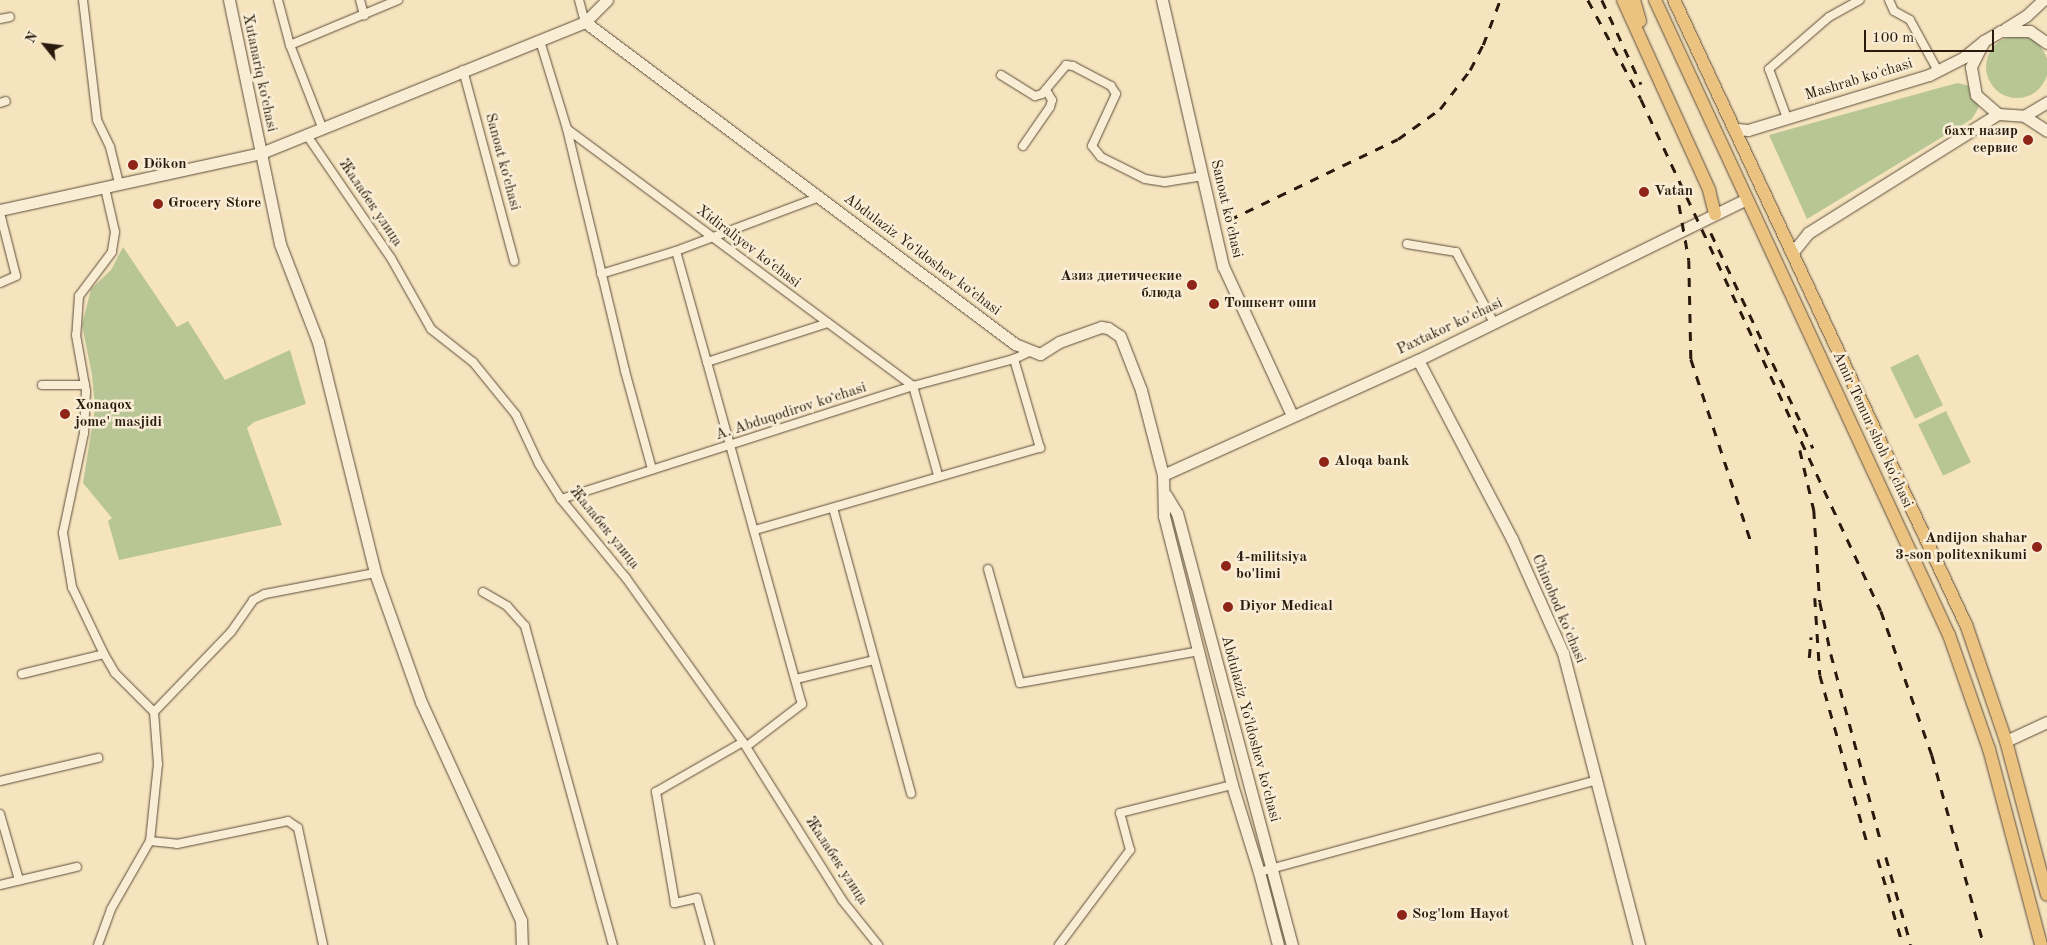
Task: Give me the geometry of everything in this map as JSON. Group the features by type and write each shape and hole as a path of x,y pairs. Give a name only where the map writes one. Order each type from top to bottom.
{"main road":[{"name":"Xutanariq koʻchasi","path":"229,0 280,244 318,342 375,573 421,702 521,920 522,945"},
{"path":"0,212 261,153 585,22 607,0"},
{"name":"Sanoat ko'chasi","path":"1162,0 1223,266 1292,414"},
{"path":"1623,0 1709,190 1715,214"},
{"path":"1634,0 1635,9 1718,194 1715,214"},
{"name":"Amir Temur shoh ko'chasi","path":"1655,0 1950,635 1989,750 2041,945"},
{"name":"Amir Temur shoh ko'chasi","path":"1674,0 1737,130 1792,253 1966,626 2006,741 2047,895"},
{"name":"Mashrab ko'chasi","path":"1737,130 1748,130 1938,71 2026,16 2043,0"},
{"name":"Abdulaziz Yoʻldoshev koʻchasi","path":"585,22 1029,352 1040,354 1059,342 1101,327 1108,328 1120,336 1141,390 1163,475 1166,495 1164,516 1232,784 1259,872 1278,945"},
{"path":"2001,31 2030,31 2047,43"},
{"path":"1984,41 1971,67 1971,81 1981,100 1998,114 2024,116 2047,131"},
{"path":"2024,116 2047,102"},
{"path":"1792,253 1808,233 1998,114"},
{"name":"Paxtakor ko'chasi","path":"1163,475 1292,414 1418,360 1747,199"},
{"name":"Chinobod ko'chasi","path":"1418,360 1512,539 1561,648 1598,780 1639,945"},
{"name":"Abdulaziz Yoʻldoshev koʻchasi","path":"1166,495 1177,513 1247,784 1273,866 1292,945"},
{"path":"1205,675 1218,672"},
{"path":"2006,741 2047,722"},
{"path":"2014,842 2031,837"}],"street":[{"path":"83,0 97,120 110,147 119,184"},
{"path":"278,0 290,45 322,127"},
{"path":"360,0 364,15"},
{"path":"290,45 398,0"},
{"path":"579,0 585,22"},
{"path":"1787,118 1769,69 1829,17 1860,0"},
{"path":"1889,0 1894,11 1910,20 1938,71"},
{"path":"0,20 10,17"},
{"path":"540,41 567,129 601,274 652,469"},
{"path":"1001,75 1035,96 1046,90 1066,65 1111,86 1116,94 1092,146 1094,150 1116,167 1145,178 1165,182 1202,176"},
{"name":"Sanoat koʻchasi","path":"463,70 514,261"},
{"path":"1022,146 1050,107 1052,100 1046,90"},
{"name":"Xidiraliyev koʻchasi","path":"567,129 913,386"},
{"name":"Жалабек улица","path":"306,134 391,258 431,329 473,362 516,415 540,464 562,499 626,578 745,744 842,900 878,945"},
{"path":"98,945 111,909 150,840 158,764 154,712 115,673 104,654 72,587 63,533 84,432 85,385 76,336 80,296 112,252 115,232 105,188"},
{"path":"601,274 676,251 820,197"},
{"path":"0,212 16,276 0,283"},
{"path":"1407,244 1456,252 1494,323"},
{"path":"676,251 802,704 745,744 656,792 675,903 696,898 710,945"},
{"path":"707,362 828,324"},
{"name":"A. Abduqodirov koʻchasi","path":"562,499 652,469 731,447 913,386 1014,359 1029,352"},
{"path":"755,530 938,475 1040,448 1014,359"},
{"path":"42,385 85,385"},
{"path":"913,386 938,475"},
{"path":"833,508 911,794"},
{"path":"988,569 1020,683 1199,651"},
{"path":"154,712 230,632 253,600 265,594 375,573"},
{"path":"483,592 507,606 525,626 614,945"},
{"path":"22,674 104,654"},
{"path":"796,679 874,660"},
{"path":"0,781 98,758"},
{"path":"1259,872 1273,866 1598,780"},
{"path":"1059,945 1130,850 1120,813 1232,784"},
{"path":"0,814 19,880"},
{"path":"150,840 177,844 288,821 298,828 323,945"},
{"path":"0,885 77,867"}],"green space":[{"path":"2017,36 2034,41 2039,45 2043,50 2048,67 2043,84 2039,89 2034,93 2017,98 2000,93 1995,89 1991,84 1986,67 1991,50 1995,45 2000,41"},
{"path":"1957,83 1971,86 1980,105 1972,119 1807,219 1769,135"},
{"path":"123,247 177,327 188,321 225,380 290,350 306,404 254,422 247,428 282,525 119,560 108,521 112,518 83,483 95,408 92,375 82,325 91,289 111,270"},
{"path":"1918,354 1943,405 1915,419 1890,368"},
{"path":"1946,411 1971,462 1943,476 1918,425"}],"railway":[{"path":"1229,220 1398,139 1440,109 1470,70 1483,45 1500,0"},
{"path":"1588,0 1641,99 1881,611 1932,755 1984,945"},
{"path":"1602,0 1641,84"},
{"path":"1676,187 1689,260 1691,359 1751,542"},
{"path":"1711,233 1813,448"},
{"path":"1800,450 1814,510 1820,602 1831,654 1880,838"},
{"path":"1815,598 1820,675 1867,842"},
{"path":"1809,658 1811,637"},
{"path":"1886,857 1911,945"},
{"path":"1878,859 1903,945"}],"place":[{"name":"бахт назир сервис","path":"2028,140"},
{"name":"Dökon","path":"133,165"},
{"name":"Vatan","path":"1644,192"},
{"name":"Grocery Store","path":"158,204"},
{"name":"Азиз диетические блюда","path":"1192,285"},
{"name":"Тошкент оши","path":"1214,304"},
{"name":"Xonaqox jome' masjidi","path":"65,414"},
{"name":"Aloqa bank","path":"1324,462"},
{"name":"Andijon shahar 3-son politexnikumi","path":"2037,547"},
{"name":"4-militsiya bo'limi","path":"1226,566"},
{"name":"Diyor Medical","path":"1228,607"},
{"name":"Sog'lom Hayot","path":"1402,915"}]}
